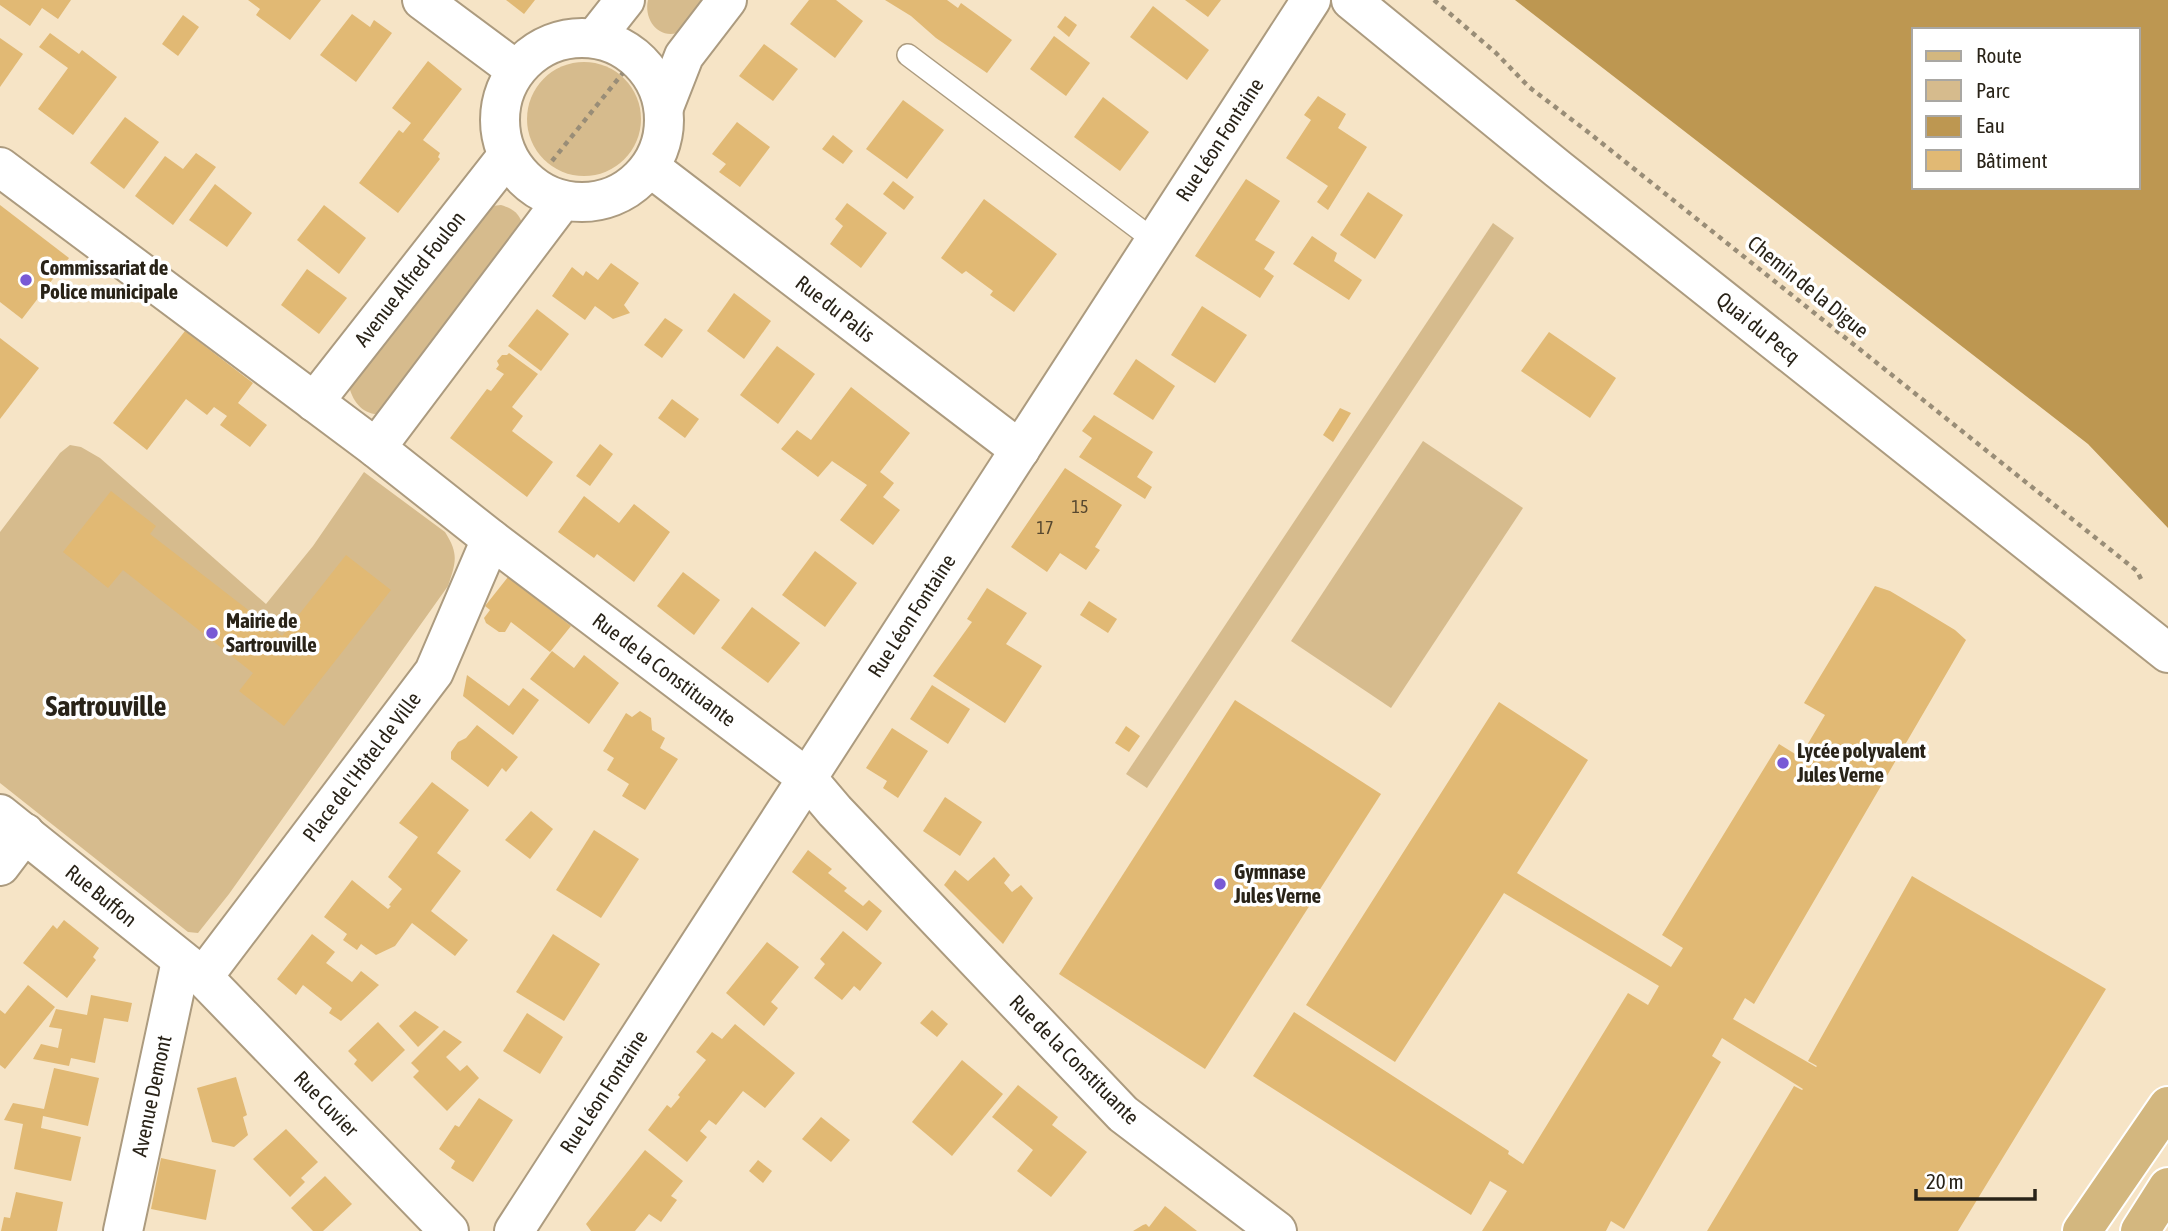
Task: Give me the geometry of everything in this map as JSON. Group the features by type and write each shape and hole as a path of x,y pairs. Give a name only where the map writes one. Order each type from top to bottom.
{"main road":[{"path":"2082,1231 2164,1113"},
{"path":"2093,1231 2164,1113"},
{"path":"2140,1231 2168,1187"}],"street":[{"path":"422,0 516,70"},
{"path":"595,38 625,0"},
{"path":"664,107 684,56 727,0"},
{"name":"Rue Léon Fontaine","path":"514,1231 1311,0"},
{"name":"Quai du Pecq","path":"1351,0 1580,187 2168,653"},
{"path":"569,38 595,38 620,46 636,56 656,82 664,107 664,127 660,151 651,168 633,186 610,199 584,204 547,194 520,176 507,156 500,132 501,107 516,70 545,46 569,38"},
{"name":"Avenue Alfred Foulon","path":"314,402 507,156"},
{"name":"Rue de la Constituante","path":"0,167 376,448 491,539 807,778 835,811 1123,1114 1277,1231"},
{"name":"Rue du Palis","path":"651,168 1020,450"},
{"path":"376,448 547,194"},
{"name":"Place de l'Hôtel de Ville","path":"192,969 434,672 491,539"},
{"path":"0,866 13,823"},
{"name":"Rue Buffon","path":"13,823 192,969"},
{"name":"Avenue Demont","path":"123,1231 192,969"},
{"name":"Rue Cuvier","path":"192,969 449,1231"}],"lane":[{"path":"908,55 1155,242"}],"path":[{"name":"Chemin de la Digue","path":"1434,0 1496,52 1529,87 2137,570 2142,582"},
{"path":"547,194 636,56"}],"green space":[{"path":"648,0 710,0 688,28 668,34 651,23"},
{"path":"584,62 606,67 624,79 636,97 641,119 636,141 624,159 606,171 584,176 562,171 544,159 532,141 527,119 532,97 544,79 562,67"},
{"path":"501,205 516,213 523,227 379,414 363,409 355,401 349,386 492,206"},
{"path":"1493,223 1514,238 1147,788 1126,774"},
{"path":"1423,441 1523,508 1391,708 1291,641"},
{"path":"70,445 81,447 100,458 266,604 313,546 364,472 445,532 454,552 448,586 229,894 198,933 188,932 0,783 0,532 60,453"}],"water":[{"path":"1515,0 2168,0 2168,528 2088,444"}],"building":[{"path":"0,0 71,0 58,19 42,8 30,26 0,5"},
{"path":"248,0 321,0 290,40 256,15 260,9"},
{"path":"506,0 535,0 524,14"},
{"path":"809,0 836,0 863,21 835,58 790,24"},
{"path":"885,0 947,0 958,8 961,3 1012,40 987,73 936,38 911,16"},
{"path":"1185,0 1221,0 1208,17"},
{"path":"1153,6 1209,50 1187,80 1130,37"},
{"path":"352,14 370,27 374,20 392,33 356,82 320,55"},
{"path":"183,15 199,27 178,56 162,44"},
{"path":"1065,16 1077,25 1069,37 1057,27"},
{"path":"50,33 79,54 82,50 117,77 73,135 38,109 68,68 39,47"},
{"path":"1054,36 1090,63 1066,96 1030,69"},
{"path":"0,38 23,54 0,87"},
{"path":"764,44 798,69 773,101 739,76"},
{"path":"428,61 462,89 423,140 440,153 440,159 398,213 359,183 399,130 403,133 411,123 392,108"},
{"path":"1318,96 1346,114 1338,128 1367,147 1328,210 1317,202 1328,186 1286,158 1311,120 1304,115"},
{"path":"1103,97 1149,132 1120,171 1074,137"},
{"path":"903,100 944,130 907,179 866,149"},
{"path":"125,117 159,142 124,189 90,163"},
{"path":"737,122 770,147 740,187 719,172 726,164 712,154"},
{"path":"833,135 853,151 843,164 822,149"},
{"path":"196,153 216,167 173,225 135,196 165,156 183,169"},
{"path":"1246,179 1280,201 1255,240 1275,252 1264,269 1274,276 1260,298 1195,256"},
{"path":"893,181 914,197 904,210 883,194"},
{"path":"215,184 252,213 227,247 189,220"},
{"path":"1368,192 1403,215 1375,259 1340,235"},
{"path":"984,199 1057,254 1014,312 990,295 993,291 966,271 962,274 941,258"},
{"path":"847,203 887,233 861,268 830,244 843,226 835,219"},
{"name":"Commissariat de Police municipale","path":"0,205 69,258 22,319 0,302"},
{"path":"324,205 366,238 339,274 297,240"},
{"path":"1312,236 1337,253 1334,261 1362,280 1349,300 1293,264"},
{"path":"611,263 639,283 624,305 630,313 613,319 595,306 585,320 552,296 572,267 583,276 586,271 598,280"},
{"path":"307,269 347,298 319,334 281,305"},
{"path":"734,293 771,321 744,359 707,331"},
{"path":"1202,306 1247,335 1215,383 1171,355"},
{"path":"537,309 569,334 541,371 508,346"},
{"path":"665,318 683,330 662,358 644,345"},
{"path":"185,331 253,383 238,403 267,425 250,447 220,425 227,416 214,407 207,415 186,399 147,450 113,423"},
{"path":"1549,332 1616,378 1590,418 1521,371"},
{"path":"0,338 39,368 0,419"},
{"path":"777,346 815,374 778,424 740,395"},
{"path":"509,353 538,374 512,407 523,416 512,431 553,462 527,497 450,438 487,389 491,391 504,374 496,369 499,365 497,361 502,355"},
{"path":"1136,359 1175,386 1153,420 1113,394"},
{"path":"851,387 910,433 880,472 894,483 883,497 900,510 873,545 840,520 867,485 832,461 818,477 781,449 797,430 811,440"},
{"path":"672,399 699,419 685,438 658,418"},
{"path":"1340,408 1351,413 1333,442 1323,435"},
{"path":"1094,415 1153,452 1137,477 1152,487 1145,499 1079,457 1092,438 1082,431"},
{"path":"600,444 613,454 590,486 576,476"},
{"path":"1065,468 1122,505 1095,547 1100,550 1086,570 1060,553 1047,572 1011,547"},
{"path":"111,491 156,526 150,534 282,636 346,555 391,590 284,726 239,691 253,673 123,570 108,588 63,552"},
{"path":"584,496 619,523 634,504 670,532 634,582 597,554 594,558 558,532"},
{"path":"815,551 857,583 825,627 782,595"},
{"path":"683,572 720,600 694,635 657,606"},
{"path":"508,577 571,626 550,652 511,622 505,632 499,632 486,623 484,618 490,610 485,606"},
{"path":"1875,586 1890,591 1955,630 1966,640 1754,1004 1745,998 1733,1019 1816,1067 1808,1061 1912,876 2106,989 1958,1231 1707,1231 1794,1086 1803,1089 1722,1038 1712,1056 1721,1062 1624,1229 1611,1221 1606,1231 1482,1231 1507,1191 1490,1181 1471,1215 1253,1076 1294,1012 1509,1151 1508,1154 1523,1164 1628,993 1648,1005 1659,986 1504,893 1395,1062 1306,1005 1499,702 1588,760 1517,873 1671,967 1683,948 1662,935 1779,744 1800,757 1825,715 1804,703"},
{"path":"987,588 1027,613 1006,644 1042,666 1005,723 933,676 972,622 967,619"},
{"path":"1089,601 1117,619 1108,633 1080,615"},
{"path":"752,607 800,643 768,683 721,648"},
{"path":"552,651 574,668 584,655 619,683 589,724 530,679"},
{"path":"467,675 509,706 523,688 539,700 513,735 463,696"},
{"path":"932,685 970,709 948,744 910,719"},
{"name":"Gymnase Jules Verne","path":"1235,700 1381,794 1205,1069 1059,974"},
{"path":"640,711 651,718 652,730 665,738 660,748 678,759 645,810 622,796 629,784 607,770 614,758 603,751 626,713 632,717"},
{"path":"477,725 518,757 506,772 502,768 488,787 451,759 451,752 458,742 466,738"},
{"path":"1126,726 1140,736 1129,752 1115,743"},
{"path":"892,728 928,751 898,798 883,788 887,781 866,768"},
{"path":"432,782 469,810 437,853 461,871 431,911 468,940 455,956 412,923 395,946 376,955 361,944 357,950 343,940 347,934 324,917 352,880 388,909 391,906 389,905 402,889 388,877 418,837 399,823"},
{"path":"945,797 982,822 960,856 923,831"},
{"path":"531,811 553,829 530,859 505,840"},
{"path":"594,830 639,859 601,918 556,890"},
{"path":"808,850 832,869 828,873 847,888 844,891 863,906 869,900 882,911 867,931 792,872"},
{"path":"994,857 1010,875 1004,883 1012,892 1021,885 1033,898 1003,944 944,885 955,870 968,881"},
{"path":"64,920 99,948 93,957 96,960 67,998 23,963 53,925 57,929"},
{"path":"843,931 882,963 860,991 854,986 842,1000 814,978 825,964 820,959"},
{"path":"312,934 335,952 326,963 352,982 361,971 379,985 341,1021 329,1013 332,1008 303,985 296,995 277,979"},
{"path":"553,934 600,964 564,1021 516,992"},
{"path":"767,942 799,967 771,1002 778,1008 764,1026 726,993"},
{"path":"28,985 55,1007 5,1069 0,1065 0,1010 5,1014"},
{"path":"91,995 132,1003 128,1022 104,1018 95,1063 71,1058 69,1066 33,1059 41,1044 58,1048 62,1029 49,1027 56,1009 87,1015"},
{"path":"932,1010 948,1024 937,1037 920,1023"},
{"path":"415,1011 439,1027 418,1047 399,1026"},
{"path":"527,1013 563,1037 540,1074 503,1051"},
{"path":"378,1022 405,1050 372,1082 354,1064 357,1060 348,1051"},
{"path":"735,1024 795,1073 765,1108 743,1091 716,1125 709,1120 700,1131 707,1137 687,1162 648,1130 667,1105 671,1108 706,1060 696,1052 712,1032 722,1039"},
{"path":"444,1030 462,1042 446,1057 460,1071 467,1065 479,1078 447,1111 413,1077 419,1071 411,1063"},
{"path":"962,1060 1003,1094 952,1156 912,1122"},
{"path":"54,1068 99,1078 88,1126 43,1116 41,1128 81,1137 71,1181 14,1169 23,1124 4,1120 13,1103 44,1109"},
{"path":"236,1077 247,1115 243,1117 248,1135 234,1147 212,1142 197,1088"},
{"path":"1018,1085 1058,1117 1052,1125 1087,1152 1051,1197 1017,1171 1033,1150 992,1117"},
{"path":"479,1098 513,1120 473,1182 451,1168 455,1161 439,1149 455,1125 459,1127"},
{"path":"821,1117 850,1140 831,1162 802,1139"},
{"path":"286,1129 318,1162 301,1178 305,1182 290,1197 253,1159"},
{"path":"645,1150 683,1181 671,1196 677,1200 661,1222 649,1214 635,1231 591,1231 586,1224"},
{"path":"161,1158 216,1170 206,1220 151,1209"},
{"path":"758,1160 772,1171 763,1183 749,1171"},
{"path":"325,1176 352,1204 323,1231 313,1231 291,1208"},
{"path":"16,1192 63,1202 57,1231 1,1231 4,1217 10,1218"},
{"path":"1165,1206 1197,1231 1133,1231 1146,1224 1149,1227"}],"place":[{"name":"Commissariat de Police municipale","path":"26,280"},
{"name":"Mairie de Sartrouville","path":"212,633"},
{"name":"Lycée polyvalent Jules Verne","path":"1783,763"},
{"name":"Gymnase Jules Verne","path":"1220,884"}],"district":[{"name":"Sartrouville","path":"106,706"}]}
